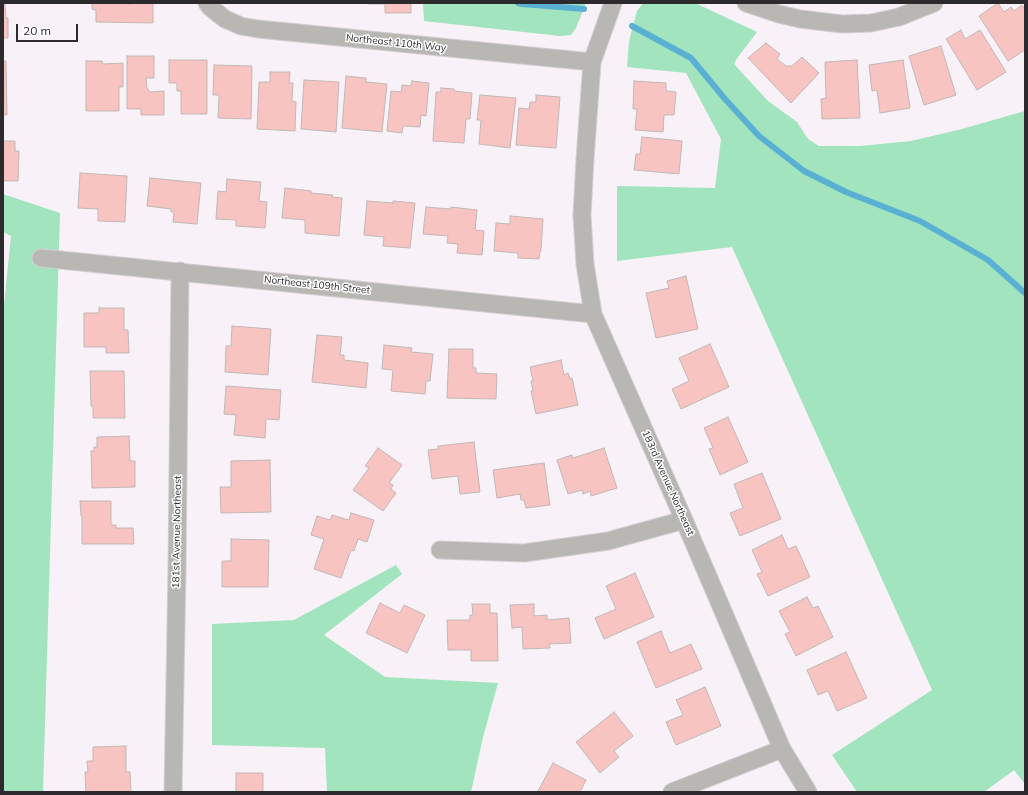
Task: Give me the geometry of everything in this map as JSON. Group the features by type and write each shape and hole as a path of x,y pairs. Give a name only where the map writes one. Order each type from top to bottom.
{"street":[{"name":"Northeast 110th Way","path":"206,3 226,19 241,26 258,29 592,62"},
{"name":"183rd Avenue Northeast","path":"613,3 592,62 585,159 582,216 585,264 593,314 684,520 782,749 808,792"},
{"path":"746,3 800,19 842,24 871,24 899,17 934,3"},
{"name":"Northeast 109th Street","path":"41,258 593,314"},
{"name":"181st Avenue Northeast","path":"173,792 180,271"},
{"path":"440,550 524,553 608,540 684,520"},
{"path":"672,792 782,749"}],"green space":[{"path":"423,3 586,3 576,28 571,35 560,36 424,21"},
{"path":"643,3 695,3 757,32 734,64 768,101 797,122 808,139 819,146 860,146 911,141 962,129 1025,111 1025,784 1014,770 984,792 857,792 832,755 932,690 732,247 617,261 617,186 715,188 721,139 686,73 627,67 629,41 637,11"},
{"path":"3,194 60,213 43,792 3,792 3,315 11,236 3,232"},
{"path":"396,565 402,574 324,635 385,677 498,683 483,737 471,792 327,792 325,748 212,745 212,624 294,620"}],"building":[{"path":"3,3 5,3 6,18 8,18 8,38 3,38"},
{"path":"92,3 153,3 153,23 96,22 96,10 92,9"},
{"path":"368,3 411,3 411,13 385,13 385,4"},
{"path":"998,3 1004,12 1011,7 1014,11 1022,5 1025,10 1025,50 1008,61 979,16"},
{"path":"961,30 965,39 980,30 1006,72 977,90 946,39"},
{"path":"766,43 780,54 777,59 786,66 792,66 802,57 819,73 791,103 748,58"},
{"path":"941,46 956,95 924,105 909,56"},
{"path":"127,56 154,56 154,78 146,78 147,88 150,92 164,91 164,115 141,115 141,109 127,109"},
{"path":"169,60 207,60 207,114 181,114 181,91 177,91 177,83 169,83"},
{"path":"857,60 860,118 822,119 821,99 826,98 825,62"},
{"path":"903,60 910,108 880,113 877,90 872,91 869,65"},
{"path":"3,61 6,61 7,115 3,115"},
{"path":"86,61 102,61 103,64 123,63 123,87 119,87 119,111 86,111"},
{"path":"214,65 252,66 251,119 218,118 219,95 213,95"},
{"path":"270,72 290,72 289,83 293,83 292,101 296,102 295,131 257,129 259,82 270,82"},
{"path":"346,76 366,78 366,82 387,84 382,132 342,128"},
{"path":"304,80 339,82 336,132 301,129"},
{"path":"412,81 429,83 426,116 421,115 420,127 403,126 402,133 387,131 391,91 401,92 402,85 411,86"},
{"path":"634,81 666,83 666,91 676,92 674,115 664,115 663,132 635,130 637,109 633,109"},
{"path":"441,88 472,93 470,119 466,119 464,143 433,141 436,92 441,92"},
{"path":"480,95 516,98 510,148 479,144 481,120 477,120"},
{"path":"536,95 560,97 556,148 516,145 519,108 529,109 530,102 536,102"},
{"path":"642,137 682,141 679,174 634,170 636,154 640,154"},
{"path":"3,141 15,141 15,151 19,151 18,181 3,181"},
{"path":"80,173 127,176 125,222 98,221 98,209 78,208"},
{"path":"150,178 201,183 197,224 173,222 174,212 171,212 171,209 147,206"},
{"path":"227,179 261,182 259,201 267,202 265,228 236,226 236,220 216,219 218,191 226,192"},
{"path":"285,188 311,191 311,193 333,195 332,197 342,198 339,236 305,233 305,220 282,218"},
{"path":"367,201 415,203 410,248 383,246 384,237 364,235"},
{"path":"426,207 450,209 451,207 477,210 475,230 484,231 482,255 457,253 458,244 447,243 448,236 423,234"},
{"path":"510,216 543,219 539,259 518,258 518,253 494,251 496,223 510,224"},
{"path":"686,276 698,329 656,338 646,293 669,288 667,281"},
{"path":"99,308 124,308 124,330 128,330 129,353 106,353 106,347 84,347 84,313 99,313"},
{"path":"232,326 271,329 268,375 225,372 226,346 231,346"},
{"path":"317,335 342,337 340,355 344,355 344,360 368,363 366,388 312,382"},
{"path":"710,344 729,387 681,409 672,389 689,381 679,358"},
{"path":"384,345 412,348 411,352 433,354 430,381 426,381 425,394 391,391 393,370 382,369"},
{"path":"449,349 473,349 473,368 476,368 476,373 497,374 496,399 447,398"},
{"path":"561,360 564,375 568,373 570,379 572,378 578,405 536,414 531,391 533,391 531,381 533,381 530,367"},
{"path":"90,371 124,371 125,418 93,418 93,406 91,406"},
{"path":"226,386 281,390 279,420 266,419 265,438 234,435 236,415 224,414"},
{"path":"728,417 748,462 720,475 709,449 713,448 704,428"},
{"path":"129,436 130,461 135,461 135,487 92,488 91,451 94,451 94,447 97,447 97,437"},
{"path":"474,442 480,492 460,494 458,476 432,479 428,450 438,449 438,446"},
{"path":"378,448 402,465 389,483 393,485 391,489 396,493 383,511 353,490 369,468 365,466"},
{"path":"604,448 617,488 591,496 590,491 583,494 582,490 568,494 557,460 572,455 573,458"},
{"path":"270,460 271,512 221,513 220,487 231,487 231,461"},
{"path":"544,463 550,505 526,508 524,500 521,500 520,494 497,498 493,470"},
{"path":"762,473 781,519 740,536 730,513 743,508 734,484"},
{"path":"80,501 111,501 111,525 116,525 116,528 133,528 134,544 82,544 82,516"},
{"path":"351,513 374,520 367,542 358,539 354,551 351,550 341,578 314,569 324,539 311,535 317,516 330,520 332,515 349,520"},
{"path":"782,535 788,549 796,546 810,577 768,596 757,574 762,572 752,550"},
{"path":"231,539 269,540 268,587 222,587 222,561 231,561"},
{"path":"635,573 654,617 604,639 595,618 616,609 606,586"},
{"path":"807,597 813,608 818,606 833,637 796,656 785,634 790,632 779,611"},
{"path":"380,603 400,613 404,605 425,615 407,653 366,633"},
{"path":"472,604 490,604 490,613 497,613 498,661 471,661 471,650 448,650 447,620 470,620 470,615 473,615"},
{"path":"534,604 534,616 547,615 547,620 569,618 571,643 549,644 550,648 523,649 522,627 512,628 510,605"},
{"path":"661,631 670,653 691,644 702,669 656,688 637,642"},
{"path":"846,652 867,698 837,711 828,691 818,695 807,670"},
{"path":"705,687 721,726 676,745 666,722 683,715 676,700"},
{"path":"614,712 633,736 614,751 619,757 600,773 576,742"},
{"path":"126,746 126,772 130,772 131,792 86,792 85,772 88,772 87,761 93,761 93,747"},
{"path":"553,763 586,780 580,792 538,791"},
{"path":"236,773 263,773 263,792 236,792"}],"waterway":[{"path":"518,3 584,9"},
{"path":"632,26 691,58 725,99 759,136 804,171 846,192 920,221 988,260 1025,293"}]}
